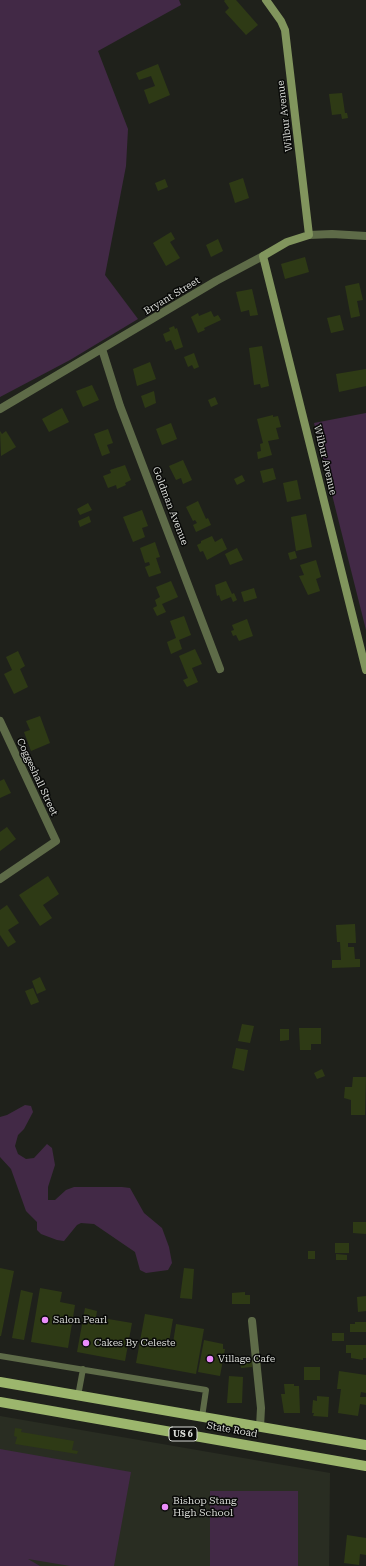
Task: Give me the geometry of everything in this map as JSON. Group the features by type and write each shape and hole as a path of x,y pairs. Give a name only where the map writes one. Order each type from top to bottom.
{"main road":[{"name":"State Road","path":"0,1382 366,1445"},
{"name":"State Road","path":"0,1402 366,1466"}],"street":[{"name":"Wilbur Avenue","path":"266,0 281,21 285,30 309,234"},
{"name":"Bryant Street","path":"0,409 216,281 287,242 309,234 366,236"},
{"name":"Wilbur Avenue","path":"264,256 366,670"},
{"name":"Goldman Avenue","path":"102,349 120,406 220,669"},
{"name":"Coggeshall Street","path":"0,721 56,842 0,879"},
{"path":"252,1321 262,1408 260,1427"}],"lane":[{"path":"0,1356 206,1390 202,1417"},
{"path":"78,1396 83,1369"}],"shaded area":[{"path":"0,0 179,0 181,5 98,51 128,129 126,166 105,275 138,319 70,360 0,397"},
{"path":"366,413 366,630 314,423"},
{"path":"25,1105 31,1106 33,1112 24,1129 18,1135 15,1146 18,1154 26,1159 34,1158 47,1144 52,1148 55,1165 48,1187 48,1200 55,1200 66,1190 74,1187 130,1188 144,1213 162,1228 169,1247 172,1263 168,1270 146,1273 140,1270 135,1252 94,1224 81,1223 77,1225 64,1241 41,1234 37,1230 37,1222 26,1211 11,1169 0,1157 0,1117 7,1115"},
{"name":"Bishop Stang High School","path":"0,1416 330,1473 329,1566 0,1566"},
{"path":"0,1449 131,1472 114,1566 70,1566 28,1559 40,1566 0,1566"},
{"path":"210,1491 298,1491 298,1566 210,1566"}],"building":[{"path":"236,0 258,25 246,35 225,12 229,8 224,1"},
{"path":"158,64 170,95 149,104 144,90 155,86 151,76 139,80 136,73"},
{"path":"342,93 345,113 347,113 348,118 342,119 341,114 332,115 329,94"},
{"path":"243,178 249,198 235,203 229,183"},
{"path":"165,179 168,187 158,191 155,183"},
{"path":"171,232 175,239 170,242 180,258 166,266 153,243"},
{"path":"218,239 223,251 211,257 206,245"},
{"path":"305,257 309,272 285,279 281,264"},
{"path":"359,283 363,300 357,301 360,316 351,318 345,286"},
{"path":"252,289 258,315 250,316 249,310 241,312 236,292"},
{"path":"211,311 214,317 218,315 221,320 204,328 205,330 198,333 191,317 198,313 199,316"},
{"path":"340,315 344,330 331,333 327,318"},
{"path":"174,326 175,329 177,328 183,347 175,350 171,340 166,342 163,334 170,331 169,328"},
{"path":"262,346 269,386 261,388 260,384 254,385 249,348"},
{"path":"194,353 199,367 194,369 192,365 188,367 184,357"},
{"path":"150,362 156,379 137,386 133,369"},
{"path":"366,369 366,386 339,392 336,374"},
{"path":"92,385 99,400 83,407 76,391"},
{"path":"154,391 156,403 145,408 141,396"},
{"path":"215,397 218,404 211,407 208,400"},
{"path":"62,408 69,422 49,432 42,419"},
{"path":"273,415 273,417 278,416 281,427 276,428 279,439 268,441 272,455 258,459 257,452 261,451 260,444 263,443 257,419"},
{"path":"171,423 177,439 162,445 156,429"},
{"path":"108,429 113,443 107,445 110,453 102,456 94,434"},
{"path":"0,431 2,434 6,431 16,447 1,456"},
{"path":"183,460 192,480 183,484 181,478 176,480 169,466"},
{"path":"125,465 131,480 125,483 126,485 117,489 116,485 108,488 103,476 111,473 110,470"},
{"path":"273,468 276,479 263,483 260,471"},
{"path":"242,475 245,481 237,485 234,479"},
{"path":"297,480 301,499 287,502 283,483"},
{"path":"198,501 206,519 208,518 211,525 196,532 193,525 197,523 195,520 193,521 186,507"},
{"path":"88,503 92,510 80,515 77,509"},
{"path":"142,510 148,526 142,528 145,537 133,542 123,517"},
{"path":"306,514 312,547 296,551 291,517"},
{"path":"89,516 91,522 80,527 78,521"},
{"path":"212,536 215,542 222,538 227,549 207,560 203,551 200,552 197,545 201,543 201,541"},
{"path":"155,542 160,557 156,558 161,573 149,577 145,567 150,565 149,562 145,563 140,548"},
{"path":"237,548 243,560 230,565 225,554"},
{"path":"295,551 297,558 290,560 288,553"},
{"path":"316,560 321,577 316,579 320,591 308,595 299,576 304,575 300,565"},
{"path":"171,581 178,597 162,604 166,612 157,616 153,608 157,606 155,600 160,597 156,587"},
{"path":"226,581 232,594 234,593 237,600 233,602 231,597 221,601 219,595 217,596 215,585"},
{"path":"254,588 257,598 244,602 241,592"},
{"path":"184,616 191,635 179,640 182,649 171,654 167,642 176,638 170,621"},
{"path":"247,619 253,636 239,641 236,635 233,636 231,631 234,630 232,625"},
{"path":"195,649 202,664 192,668 198,682 187,687 183,680 188,678 179,656"},
{"path":"18,651 25,666 20,669 28,687 14,694 4,674 12,670 6,657"},
{"path":"40,716 50,743 31,751 24,732 30,730 26,721"},
{"path":"4,779 11,793 0,798 0,781"},
{"path":"7,827 16,839 0,851 0,832"},
{"path":"48,876 59,894 43,905 52,918 40,926 19,895"},
{"path":"7,905 19,923 8,930 16,942 8,947 0,935 0,910"},
{"path":"355,924 356,943 348,943 348,947 354,947 355,959 360,959 360,967 332,968 332,960 341,960 340,942 337,942 336,925"},
{"path":"40,977 46,990 37,994 32,981"},
{"path":"33,988 39,1002 31,1005 25,991"},
{"path":"242,1024 254,1026 250,1043 238,1041"},
{"path":"299,1028 321,1028 321,1044 311,1044 311,1050 300,1050"},
{"path":"280,1029 289,1029 289,1040 280,1041"},
{"path":"236,1048 248,1050 244,1071 232,1068"},
{"path":"322,1069 325,1076 317,1079 314,1073"},
{"path":"353,1077 366,1077 365,1115 351,1115 351,1100 344,1098 345,1087 352,1087"},
{"path":"353,1222 366,1222 366,1234 353,1233"},
{"path":"335,1243 349,1243 349,1253 335,1253"},
{"path":"308,1251 315,1251 315,1259 308,1259"},
{"path":"336,1254 347,1255 347,1260 336,1260"},
{"path":"0,1268 14,1271 1,1336 0,1336"},
{"path":"184,1268 194,1269 192,1299 180,1298"},
{"path":"40,1288 62,1292 60,1302 75,1305 68,1348 31,1342"},
{"path":"21,1290 33,1293 24,1340 12,1338"},
{"path":"245,1292 245,1295 250,1295 250,1304 232,1304 232,1293"},
{"path":"366,1296 366,1311 358,1312 357,1297"},
{"path":"85,1308 97,1311 96,1317 132,1323 125,1361 77,1352"},
{"path":"145,1314 173,1319 169,1342 173,1343 176,1324 204,1329 196,1374 136,1363"},
{"path":"355,1322 366,1322 366,1332 350,1332 350,1324 355,1324"},
{"path":"332,1333 344,1333 344,1341 332,1341"},
{"path":"204,1340 223,1344 223,1349 225,1349 220,1376 198,1372"},
{"path":"346,1345 366,1345 366,1358 363,1358 363,1360 351,1358 351,1353 346,1353"},
{"path":"252,1360 252,1367 241,1368 240,1361"},
{"path":"304,1367 320,1367 320,1380 304,1380"},
{"path":"339,1371 366,1375 366,1393 361,1392 360,1397 366,1397 366,1405 360,1404 358,1416 338,1413 341,1389 337,1389"},
{"path":"229,1376 243,1377 242,1403 227,1403"},
{"path":"284,1384 294,1384 294,1386 299,1386 300,1413 284,1413 281,1394 285,1394"},
{"path":"317,1396 329,1397 328,1417 313,1416 313,1400 317,1401"},
{"path":"15,1428 22,1429 21,1432 74,1441 72,1450 78,1451 77,1454 15,1444 17,1437 14,1436"},
{"path":"347,1535 366,1538 366,1555 360,1554 359,1565 344,1563"}],"place":[{"name":"Salon Pearl","path":"45,1320"},
{"name":"Cakes By Celeste","path":"86,1343"},
{"name":"Village Cafe","path":"210,1359"},
{"name":"Bishop Stang High School","path":"165,1507"}]}
